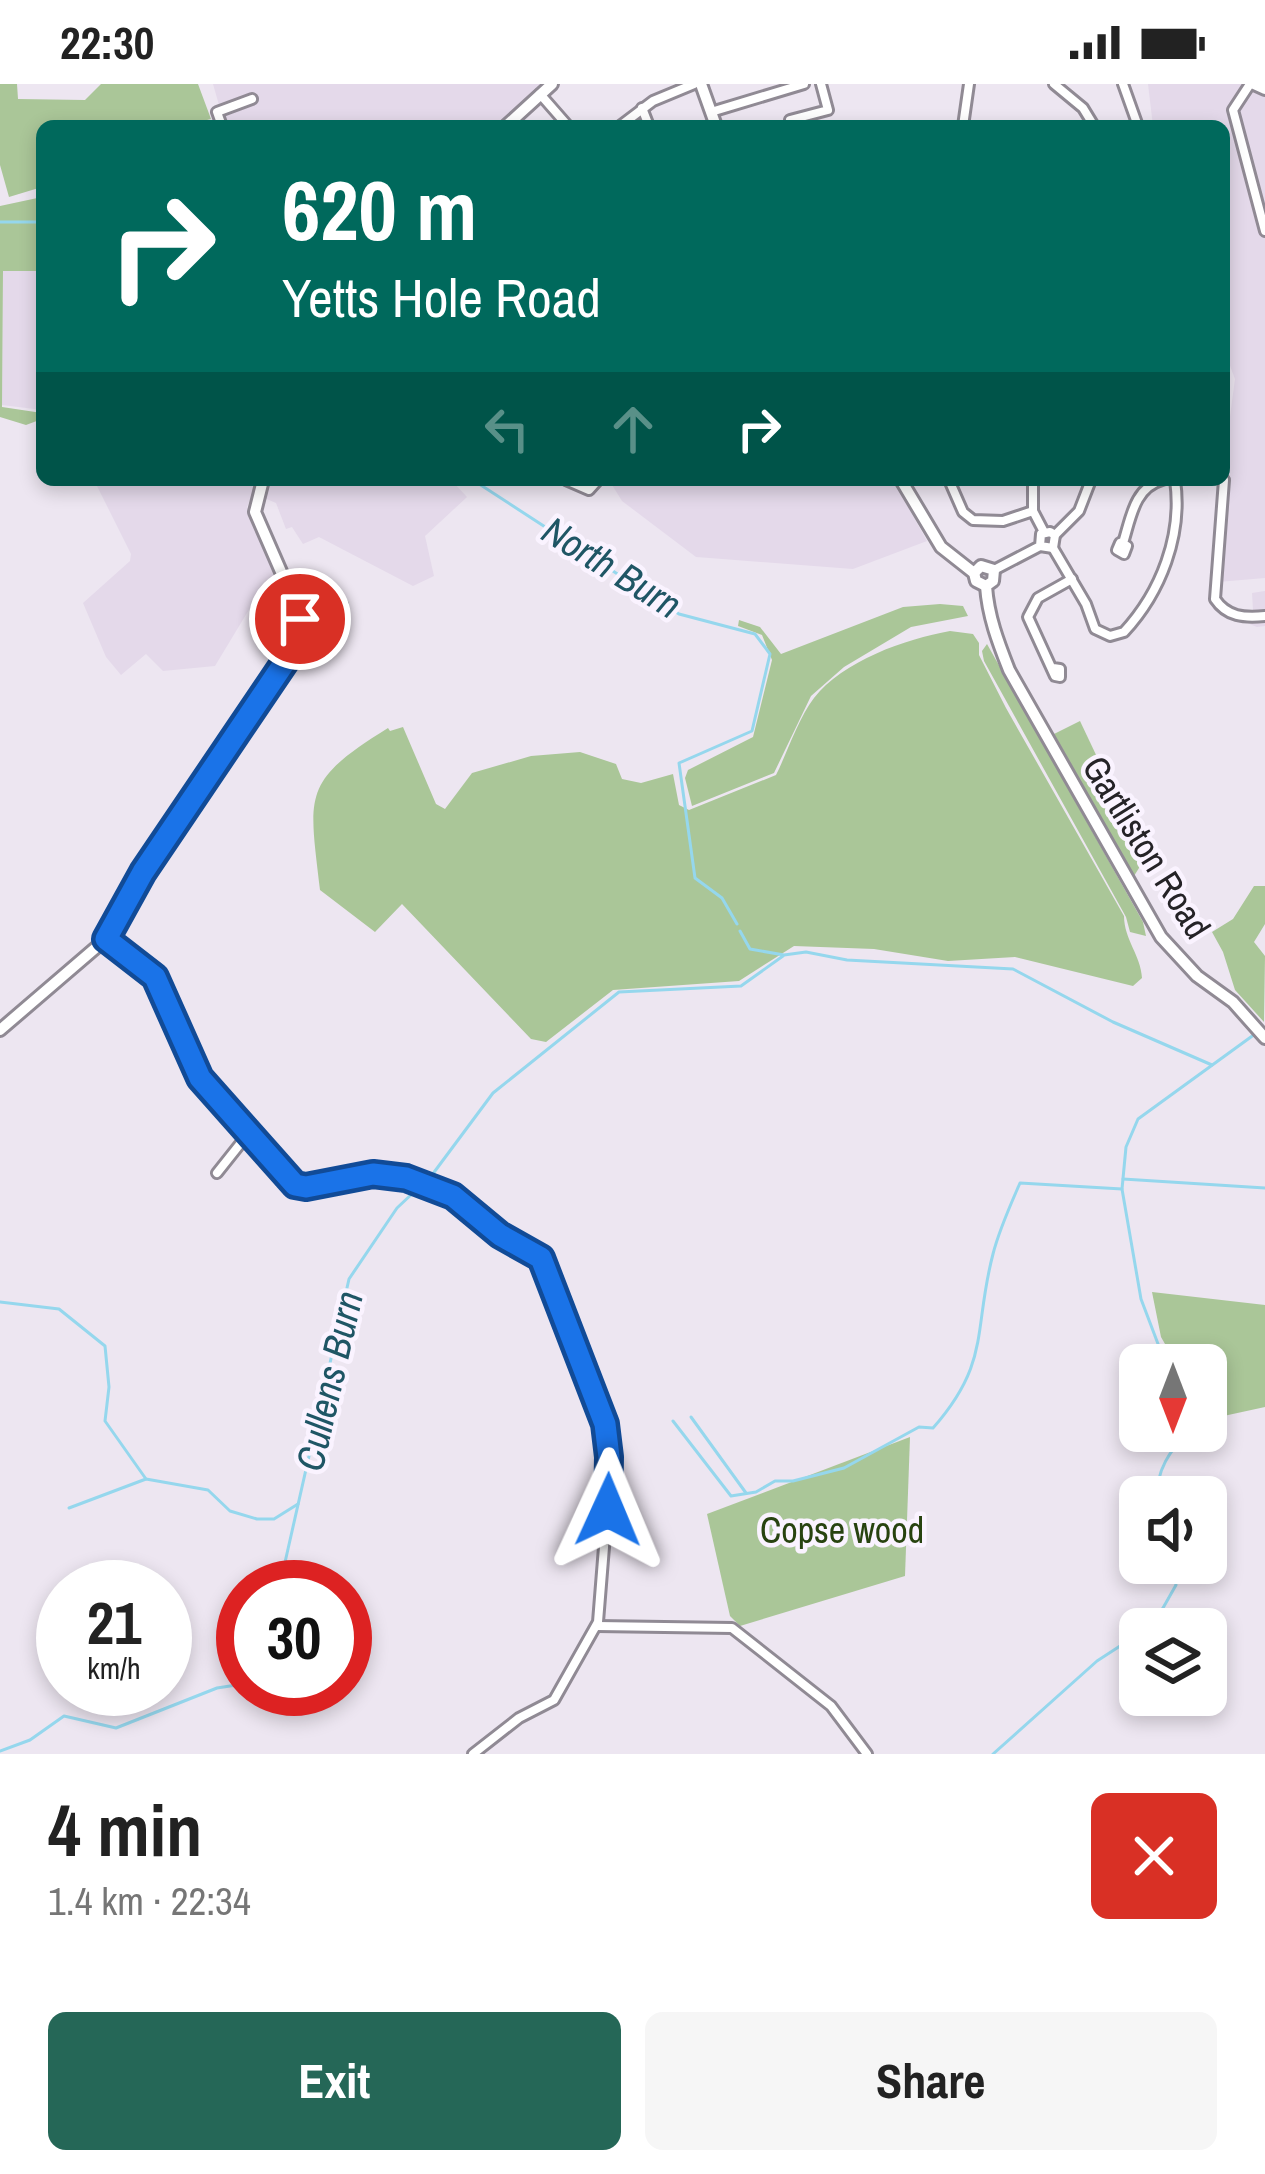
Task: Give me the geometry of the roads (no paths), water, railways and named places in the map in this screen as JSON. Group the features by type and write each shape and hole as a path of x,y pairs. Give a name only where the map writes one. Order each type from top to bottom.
{"main road":[{"path":"512,120 552,84"},
{"path":"698,84 714,120"},
{"path":"1252,84 1265,89"},
{"path":"0,1030 106,939 143,872 293,650 299,618 256,517 261,486"},
{"path":"905,486 941,547 974,573 976,581 986,586 993,581 994,571 981,566 974,573"},
{"name":"Gartliston Road","path":"986,586 992,624 1009,670 1161,937 1264,1037"}],"street":[{"path":"627,120 642,108 698,84"},
{"path":"711,112 804,84"},
{"path":"821,84 830,120"},
{"path":"964,120 969,84"},
{"path":"1054,84 1090,120"},
{"path":"1123,84 1136,120"},
{"path":"1252,84 1233,110 1265,230"},
{"path":"540,94 563,120"},
{"path":"220,120 217,112 252,99"},
{"path":"642,108 647,120"},
{"path":"790,120 828,110"},
{"path":"952,486 963,512 973,520 1003,520 1033,511"},
{"path":"1033,486 1033,511 1044,532 1055,535"},
{"path":"1089,486 1079,512 1055,535 1053,548 1098,632 1114,636 1124,632 1164,571 1176,525 1175,486"},
{"path":"1124,543 1146,486"},
{"path":"1223,486 1214,599 1243,618 1265,616"},
{"path":"1040,546 1044,532"},
{"path":"994,571 1040,546 1053,548"},
{"path":"1053,668 1028,617 1038,598 1072,579"},
{"path":"313,584 326,613"},
{"path":"299,618 342,605"},
{"path":"106,939 155,977 200,1078 300,1187 373,1174 406,1178 453,1196 500,1235 541,1258 579,1351 607,1439 607,1529 596,1625 554,1700 520,1718 473,1754"},
{"path":"217,1173 248,1134"},
{"path":"596,1625 732,1628 831,1706 867,1754"}],"waterway":[{"name":"North Burn","path":"0,222 36,222"},
{"name":"North Burn","path":"482,486 679,614 755,634 770,654 752,731 679,763 695,878 722,898 737,924"},
{"name":"North Burn","path":"740,931 750,949 784,955 806,952 847,960 1013,969 1113,1022 1212,1065"},
{"name":"Cullens Burn","path":"432,1175 493,1093 619,992 741,986 783,956"},
{"path":"1158,1344 1141,1299 1122,1189 1126,1147 1138,1119 1255,1034"},
{"path":"1123,1179 1265,1188"},
{"path":"673,1421 731,1496 756,1492 775,1481 844,1468 919,1427 933,1428 972,1364 993,1254 1020,1183 1122,1189"},
{"name":"Cullens Burn","path":"286,1560 349,1279 397,1208 414,1192"},
{"path":"0,1302 59,1309 105,1346 109,1387 105,1421 146,1479 208,1490 230,1511 257,1519 274,1519 298,1504"},
{"path":"691,1417 746,1493"},
{"path":"1161,1476 1171,1452"},
{"path":"69,1508 146,1479"},
{"path":"1163,1608 1176,1584"},
{"path":"993,1754 1119,1647"},
{"name":"Cullens Burn","path":"0,1751 30,1740 64,1716 116,1728 216,1688"}],"park label":[{"name":"Copse wood","path":"842,1530"}]}
